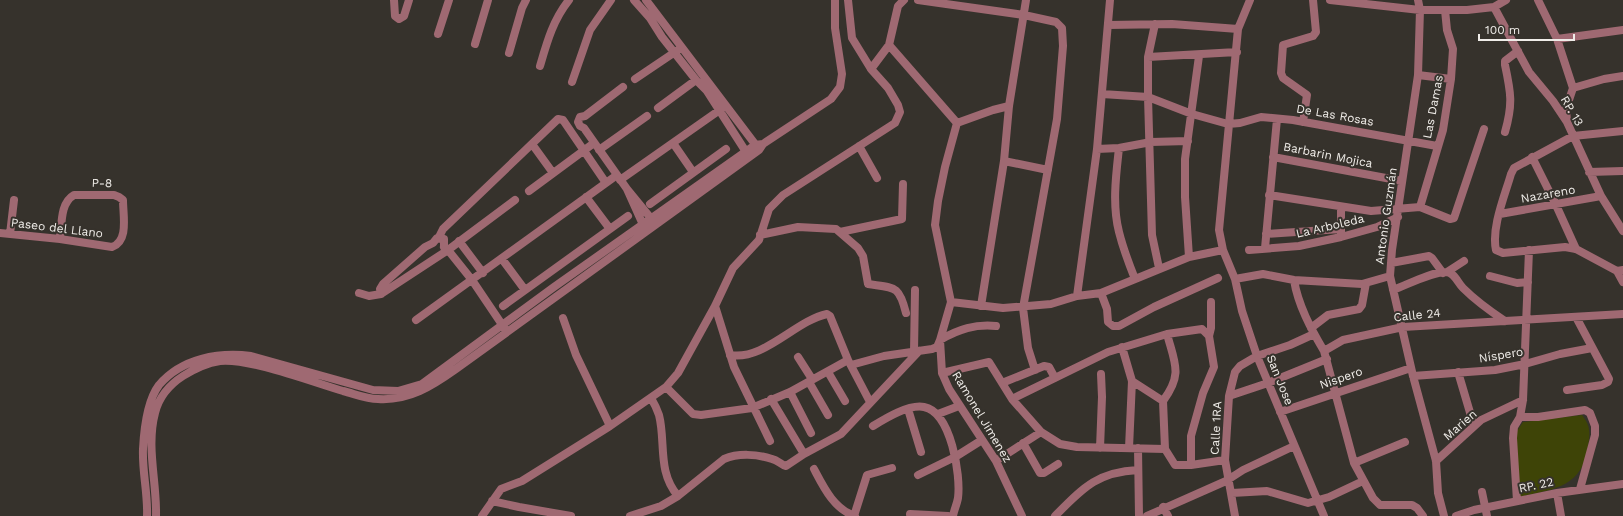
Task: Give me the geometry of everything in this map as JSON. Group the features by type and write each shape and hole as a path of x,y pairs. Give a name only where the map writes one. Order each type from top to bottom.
{"street":[{"path":"394,0 395,16 399,19 404,16 409,0"},
{"path":"438,34 449,0"},
{"path":"475,44 488,0"},
{"path":"509,53 522,8 526,0"},
{"path":"540,66 550,32 558,15 568,0"},
{"path":"572,82 590,30 611,0"},
{"path":"634,0 678,50 723,108 748,154"},
{"path":"646,0 666,24 678,50 696,80 759,146"},
{"path":"147,516 143,450 147,419 152,399 159,386 171,374 185,366 218,354 245,355 352,385 379,391 398,391 422,384 505,328 759,146 831,99 840,87 842,74 835,28 835,0"},
{"path":"482,516 502,489 522,481 610,426 666,387 678,373 715,306 733,268 752,248 760,235 769,209 774,203 782,195 895,123 900,112 898,105 888,88 871,69 852,38 848,0"},
{"path":"871,69 889,45 898,6 904,0"},
{"path":"918,0 1024,15 1056,22 1062,28 1063,46 1057,119 1023,308 1028,348 1035,370"},
{"path":"981,306 1004,162 1010,106 1026,0"},
{"path":"1077,296 1097,149 1110,0"},
{"name":"San Jose","path":"1250,0 1238,29 1219,230 1223,250 1235,279 1242,311 1257,356 1324,516"},
{"path":"1303,122 1307,95 1283,78 1283,46 1313,36 1316,32 1313,0"},
{"path":"1334,0 1420,10 1468,10 1494,7 1504,0"},
{"name":"Antonio Guzmán","path":"1418,0 1420,10 1418,75 1402,181 1390,276 1403,327 1411,368 1436,461 1438,493 1444,516"},
{"path":"1538,0 1557,39 1573,88 1566,109 1567,122"},
{"name":"RP. 13","path":"1494,7 1529,72 1553,101 1567,122 1600,196 1623,231"},
{"name":"Las Damas","path":"1420,207 1443,130 1452,79 1453,49 1447,30 1445,10"},
{"path":"1108,25 1155,24 1238,29"},
{"path":"1155,24 1148,58 1148,97 1151,142 1152,235 1159,268"},
{"path":"1557,39 1623,30"},
{"path":"889,45 957,123"},
{"path":"635,79 678,50"},
{"path":"1506,132 1511,114 1512,98 1505,61 1518,51"},
{"path":"1148,58 1199,56 1237,52"},
{"path":"1189,257 1185,197 1185,159 1199,56"},
{"path":"1418,75 1452,79"},
{"path":"1573,88 1592,81 1623,76"},
{"path":"658,108 696,80"},
{"path":"623,87 585,116 580,117 578,122 580,126 584,128 627,189 653,221"},
{"path":"1102,94 1148,97 1192,114 1228,124"},
{"path":"957,123 993,110 1010,106"},
{"path":"416,320 483,273 586,196 673,143 723,108"},
{"path":"600,150 647,116"},
{"name":"De Las Rosas","path":"1228,124 1240,123 1261,117 1277,118 1437,146"},
{"path":"1265,248 1277,118"},
{"path":"381,294 380,289 382,284 425,247 436,240 443,228 532,144 552,123 560,119 585,150 606,183"},
{"path":"957,123 945,167 935,225 951,302 981,306 1023,308 1051,304 1077,296 1101,293 1189,257 1223,250"},
{"path":"1269,195 1371,211 1398,213 1420,207 1450,219 1454,218 1484,130"},
{"path":"1623,131 1573,136 1532,157 1512,171 1494,242 1496,250 1502,253 1556,247 1576,249 1620,271 1623,282"},
{"path":"1097,149 1119,148 1151,142 1188,141"},
{"path":"529,191 594,143"},
{"path":"673,143 693,172"},
{"path":"532,144 553,173"},
{"path":"859,146 877,178"},
{"path":"1119,148 1116,183 1116,212 1118,231 1135,279"},
{"path":"650,204 726,149"},
{"name":"Barbarin Mojica","path":"1273,157 1402,181"},
{"path":"1532,157 1576,249"},
{"path":"1004,162 1048,170"},
{"path":"1589,172 1623,171"},
{"path":"840,232 902,219 903,184"},
{"path":"627,189 644,228"},
{"name":"P-8","path":"60,239 64,206 69,198 74,195 114,195 119,196 123,200 123,238 119,244 112,247"},
{"path":"586,196 610,229"},
{"name":"Nazareno","path":"1500,214 1600,196"},
{"path":"10,234 14,200"},
{"path":"359,293 369,296 381,294 446,248 459,241 515,200"},
{"path":"1266,234 1341,233 1341,207"},
{"name":"La Arboleda","path":"1249,250 1299,246 1341,233 1377,227 1398,213"},
{"path":"503,306 628,216"},
{"path":"760,235 798,227 836,229 858,248 863,256 868,284 897,290 902,295 906,313"},
{"name":"Paseo del Llano","path":"0,233 60,239 112,247"},
{"path":"436,240 437,248 446,248"},
{"path":"459,241 483,273"},
{"path":"446,248 472,280 505,328"},
{"path":"1517,501 1513,438 1514,427 1520,417 1523,400 1529,250"},
{"path":"1391,263 1429,256 1445,272 1452,274 1462,288 1477,301 1505,321"},
{"path":"502,259 525,290"},
{"path":"1393,290 1445,272 1464,261"},
{"path":"1235,279 1263,274 1294,280 1366,283 1390,276"},
{"path":"1490,276 1517,282 1528,282"},
{"path":"1101,293 1108,322 1113,326 1119,326 1154,307 1218,278"},
{"path":"1294,280 1296,292 1312,331 1326,355 1354,463 1363,481 1376,503 1412,505 1417,508 1423,516"},
{"name":"Calle 1RA","path":"1235,516 1225,460 1235,372 1240,366 1257,356 1290,345 1312,331 1320,319 1332,313 1359,309 1362,305 1366,283"},
{"path":"630,516 661,506 678,496 724,459 730,456 748,456 772,459 786,466 804,454 841,434 917,351 915,290"},
{"name":"Ramonel Jimenez","path":"951,302 940,340 942,373 959,406 996,461 1022,516"},
{"path":"1191,465 1191,436 1204,393 1214,368 1209,336 1211,328 1211,302"},
{"path":"715,306 730,355 752,408 770,441"},
{"path":"730,355 739,356 761,349 810,320 827,314 830,316 850,362 870,402"},
{"name":"Calle 24","path":"1233,394 1268,383 1326,355 1343,340 1403,327 1623,314"},
{"path":"1567,390 1602,385 1608,382 1609,376 1576,317"},
{"path":"563,318 576,354 610,426"},
{"path":"666,387 693,414 698,416 752,408 790,392 850,362 937,347 940,340 964,328 975,326 996,326"},
{"path":"156,516 152,454 154,415 158,402 168,388 192,371 211,363 233,361 255,365 369,398 379,400 401,398 431,386 505,328"},
{"path":"1012,399 1097,357 1122,348 1167,334 1197,329 1206,332 1209,336"},
{"path":"1167,334 1176,369 1176,376 1174,384 1163,401 1166,450 1175,465 1191,465 1225,460"},
{"path":"1122,348 1132,381 1134,448 1138,470 1139,516"},
{"name":"Níspero","path":"1413,376 1495,370 1525,364 1560,354 1592,348"},
{"path":"798,357 828,415"},
{"path":"942,373 989,362 1012,399 1041,432 1060,444 1077,447 1166,450"},
{"path":"1002,383 1048,366 1054,378"},
{"name":"Nispero","path":"1280,412 1411,368"},
{"path":"828,372 845,401"},
{"path":"1458,372 1474,426"},
{"path":"1100,448 1102,397 1101,374"},
{"path":"1132,381 1163,401"},
{"path":"790,392 811,433"},
{"path":"651,398 659,416 663,462 668,480 678,496"},
{"path":"771,399 804,454"},
{"name":"Marien","path":"1436,461 1474,426 1491,414 1523,400"},
{"path":"873,426 892,414 923,406 938,414 955,457 958,496 953,516"},
{"path":"938,414 959,406"},
{"path":"908,409 920,452"},
{"path":"1520,417 1538,417 1585,410 1590,413 1594,418 1595,435 1580,489"},
{"path":"996,461 1041,432"},
{"path":"918,475 955,457 982,440"},
{"path":"1354,463 1405,442"},
{"path":"1023,443 1040,473 1044,473 1058,464"},
{"path":"1147,516 1294,446"},
{"path":"814,469 826,490 841,509 855,516 867,475 892,468"},
{"path":"1055,516 1096,480 1114,472 1138,470"},
{"path":"1232,493 1263,490 1308,503 1317,501 1363,481"},
{"name":"RP. 22","path":"1456,516 1486,507 1557,493 1623,484"},
{"path":"1482,492 1487,516"},
{"path":"1557,493 1561,516"},
{"path":"492,501 571,516"},
{"path":"1164,507 1168,516"},
{"path":"910,514 948,516"}],"green space":[{"path":"1582,415 1588,426 1589,438 1585,461 1579,471 1572,479 1564,484 1543,492 1519,497 1515,434 1523,422"}]}
